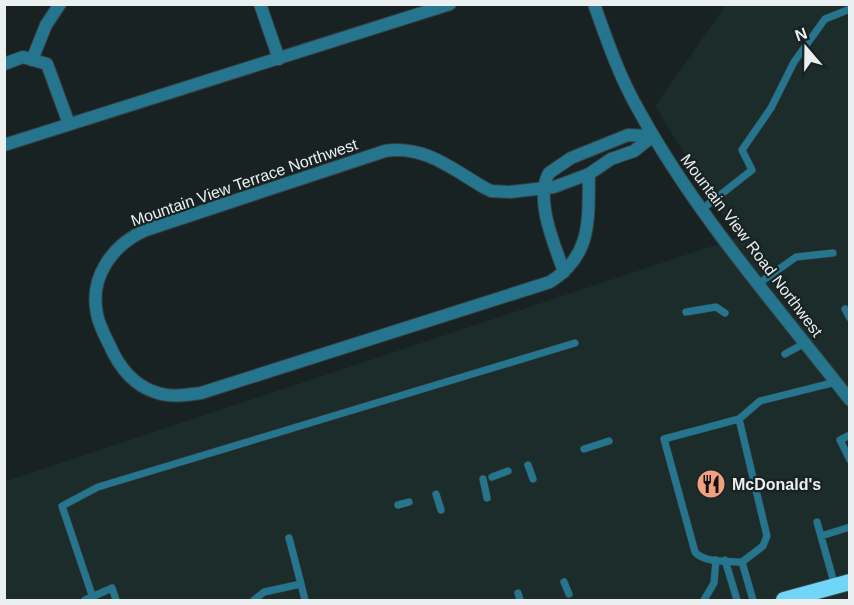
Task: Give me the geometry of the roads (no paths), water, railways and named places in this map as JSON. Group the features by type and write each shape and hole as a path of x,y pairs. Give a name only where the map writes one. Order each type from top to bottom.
{"highway":[{"path":"784,600 842,584"}],"street":[{"path":"32,60 46,25 60,4"},
{"path":"260,4 279,59"},
{"path":"4,145 450,4"},
{"name":"Mountain View Road Northwest","path":"594,4 627,88 673,170 701,210 849,400"},
{"path":"4,64 23,57 47,64 69,124"},
{"path":"564,272 546,224 545,187 549,173 571,158 628,135 653,136"},
{"name":"Mountain View Terrace Northwest","path":"589,174 586,238 577,258 564,272 550,282 201,393 165,395 154,392 134,380 111,350 97,315 96,290 99,278 113,253 132,236 386,152 408,150 430,156 491,191 510,192 554,187 589,174 611,159 634,151 653,136"}],"lane":[{"path":"701,210 752,170 742,150 771,108 794,62 825,20 849,9"},
{"path":"758,284 796,257 833,253"},
{"path":"686,312 716,306 725,312"},
{"path":"845,309 849,318"},
{"path":"92,596 62,506 98,487 574,343"},
{"path":"785,354 805,343"},
{"path":"739,419 767,536 763,546 742,562 716,560 697,555 695,552 664,439 739,419 760,401 836,382"},
{"path":"849,435 840,440 849,460"},
{"path":"584,449 609,441"},
{"path":"528,465 533,479"},
{"path":"492,477 508,471"},
{"path":"483,479 488,498"},
{"path":"436,494 441,510"},
{"path":"398,505 409,502"},
{"path":"817,522 842,584"},
{"path":"821,536 849,527"},
{"path":"289,538 305,600"},
{"path":"704,600 714,583 716,560"},
{"path":"725,560 736,600"},
{"path":"742,562 753,600"},
{"path":"564,582 568,594"},
{"path":"254,600 264,592 301,584"},
{"path":"85,600 112,588 117,600"}],"place":[{"name":"McDonald's","path":"711,484"}]}
